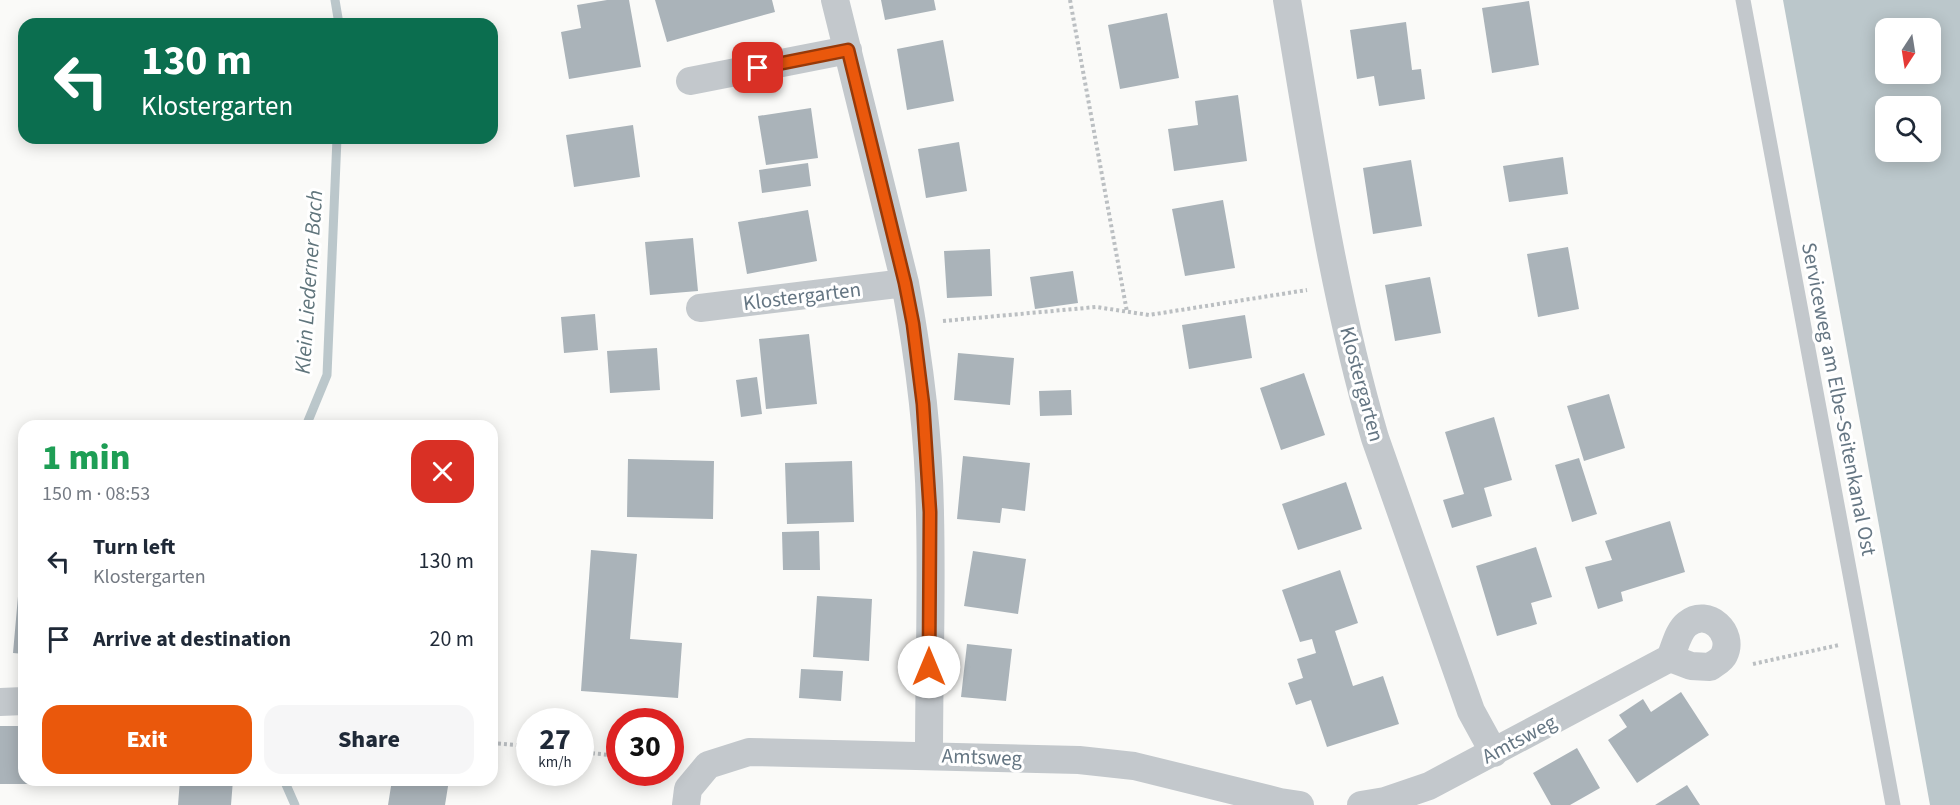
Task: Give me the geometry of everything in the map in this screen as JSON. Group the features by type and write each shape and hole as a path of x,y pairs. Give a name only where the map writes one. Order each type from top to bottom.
{"street":[{"path":"836,0 905,283 913,324 923,404 930,512 929,755"},
{"name":"Klostergarten","path":"1287,0 1337,285 1364,402 1471,711 1494,753"},
{"path":"690,81 848,50"},
{"name":"Klostergarten","path":"700,308 905,283"},
{"name":"Amtsweg","path":"1361,805 1385,801 1429,786 1670,658"},
{"path":"0,702 18,701"},
{"name":"Amtsweg","path":"686,805 688,789 708,765 749,752 1079,760 1134,766 1300,805"}],"lane":[{"name":"Serviceweg am Elbe-Seitenkanal Ost","path":"1743,0 1893,805"}],"path":[{"path":"1070,0 1127,312"},
{"path":"913,324 1096,307 1149,315 1337,285"},
{"path":"1761,662 1849,643"},
{"path":"498,743 516,745"}],"shaded area":[{"path":"1783,0 1960,0 1960,805 1930,805"}],"building":[{"path":"607,0 629,0 641,67 569,79 561,32 581,28 577,5"},
{"path":"655,0 772,0 775,12 667,42"},
{"path":"881,0 934,0 936,10 885,20"},
{"path":"1529,1 1539,65 1492,73 1482,8"},
{"path":"1167,13 1179,78 1120,89 1108,25"},
{"path":"1406,22 1412,70 1421,69 1425,99 1379,106 1374,76 1357,79 1350,30"},
{"path":"943,40 954,101 907,110 897,49"},
{"path":"1238,95 1247,161 1174,171 1168,129 1198,125 1195,101"},
{"path":"811,108 818,158 766,165 758,116"},
{"path":"633,125 640,177 574,187 566,135"},
{"path":"959,142 967,191 926,198 918,149"},
{"path":"1563,157 1568,194 1509,202 1503,166"},
{"path":"1411,160 1422,226 1373,234 1363,168"},
{"path":"808,163 811,186 762,193 759,170"},
{"path":"1223,200 1235,268 1185,276 1172,209"},
{"path":"808,210 817,261 747,274 738,222"},
{"path":"693,238 698,291 650,295 645,242"},
{"path":"1568,247 1579,309 1538,317 1527,254"},
{"path":"990,249 992,296 947,298 944,251"},
{"path":"1073,271 1078,303 1035,309 1030,277"},
{"path":"1430,277 1441,333 1395,341 1385,285"},
{"path":"595,314 598,350 564,353 561,317"},
{"path":"1245,315 1252,358 1189,369 1182,325"},
{"path":"809,334 817,404 766,409 759,339"},
{"path":"657,348 660,390 610,393 607,351"},
{"path":"958,353 1014,358 1010,405 954,400"},
{"path":"1304,373 1325,435 1281,450 1260,388"},
{"path":"757,377 762,414 741,417 736,380"},
{"path":"1071,390 1072,415 1040,416 1039,391"},
{"path":"1609,394 1625,448 1584,461 1567,406"},
{"path":"1494,417 1512,480 1484,488 1492,516 1452,528 1443,500 1464,494 1445,432"},
{"path":"963,456 1030,463 1025,511 1002,508 1000,523 957,519"},
{"path":"1579,458 1597,514 1572,522 1555,465"},
{"path":"628,459 714,461 713,519 627,517"},
{"path":"852,461 854,522 787,524 785,463"},
{"path":"1346,482 1362,529 1298,550 1282,504"},
{"path":"1670,521 1685,572 1621,592 1623,601 1598,609 1585,567 1612,560 1605,541"},
{"path":"819,531 820,570 783,570 782,532"},
{"path":"1536,547 1552,597 1531,603 1537,624 1497,636 1476,566"},
{"path":"591,550 637,554 630,639 682,643 678,698 581,691"},
{"path":"973,551 1026,559 1018,614 964,606"},
{"path":"1340,570 1358,623 1335,631 1353,686 1383,676 1399,724 1327,747 1311,700 1296,705 1288,683 1303,678 1297,659 1316,653 1312,639 1300,642 1282,590"},
{"path":"18,596 18,653 13,653"},
{"path":"817,596 872,599 869,661 813,657"},
{"path":"967,644 1012,649 1006,701 961,697"},
{"path":"801,669 843,671 841,701 799,698"},
{"path":"1681,692 1709,735 1637,783 1608,740 1627,727 1619,715 1643,699 1651,712"},
{"path":"0,726 18,726 18,784 0,784"},
{"path":"1577,748 1600,788 1570,805 1551,805 1533,773"},
{"path":"1687,785 1700,805 1655,805"},
{"path":"180,786 233,786 231,805 178,805"},
{"path":"391,786 448,786 445,805 388,805"}],"waterway":[{"name":"Klein Liederner Bach","path":"335,0 338,18"},
{"name":"Klein Liederner Bach","path":"308,420 327,375 337,144"},
{"name":"Klein Liederner Bach","path":"287,786 295,805"}],"route":[{"path":"758,68 848,50 913,324 923,404 930,512 929,667"}]}
